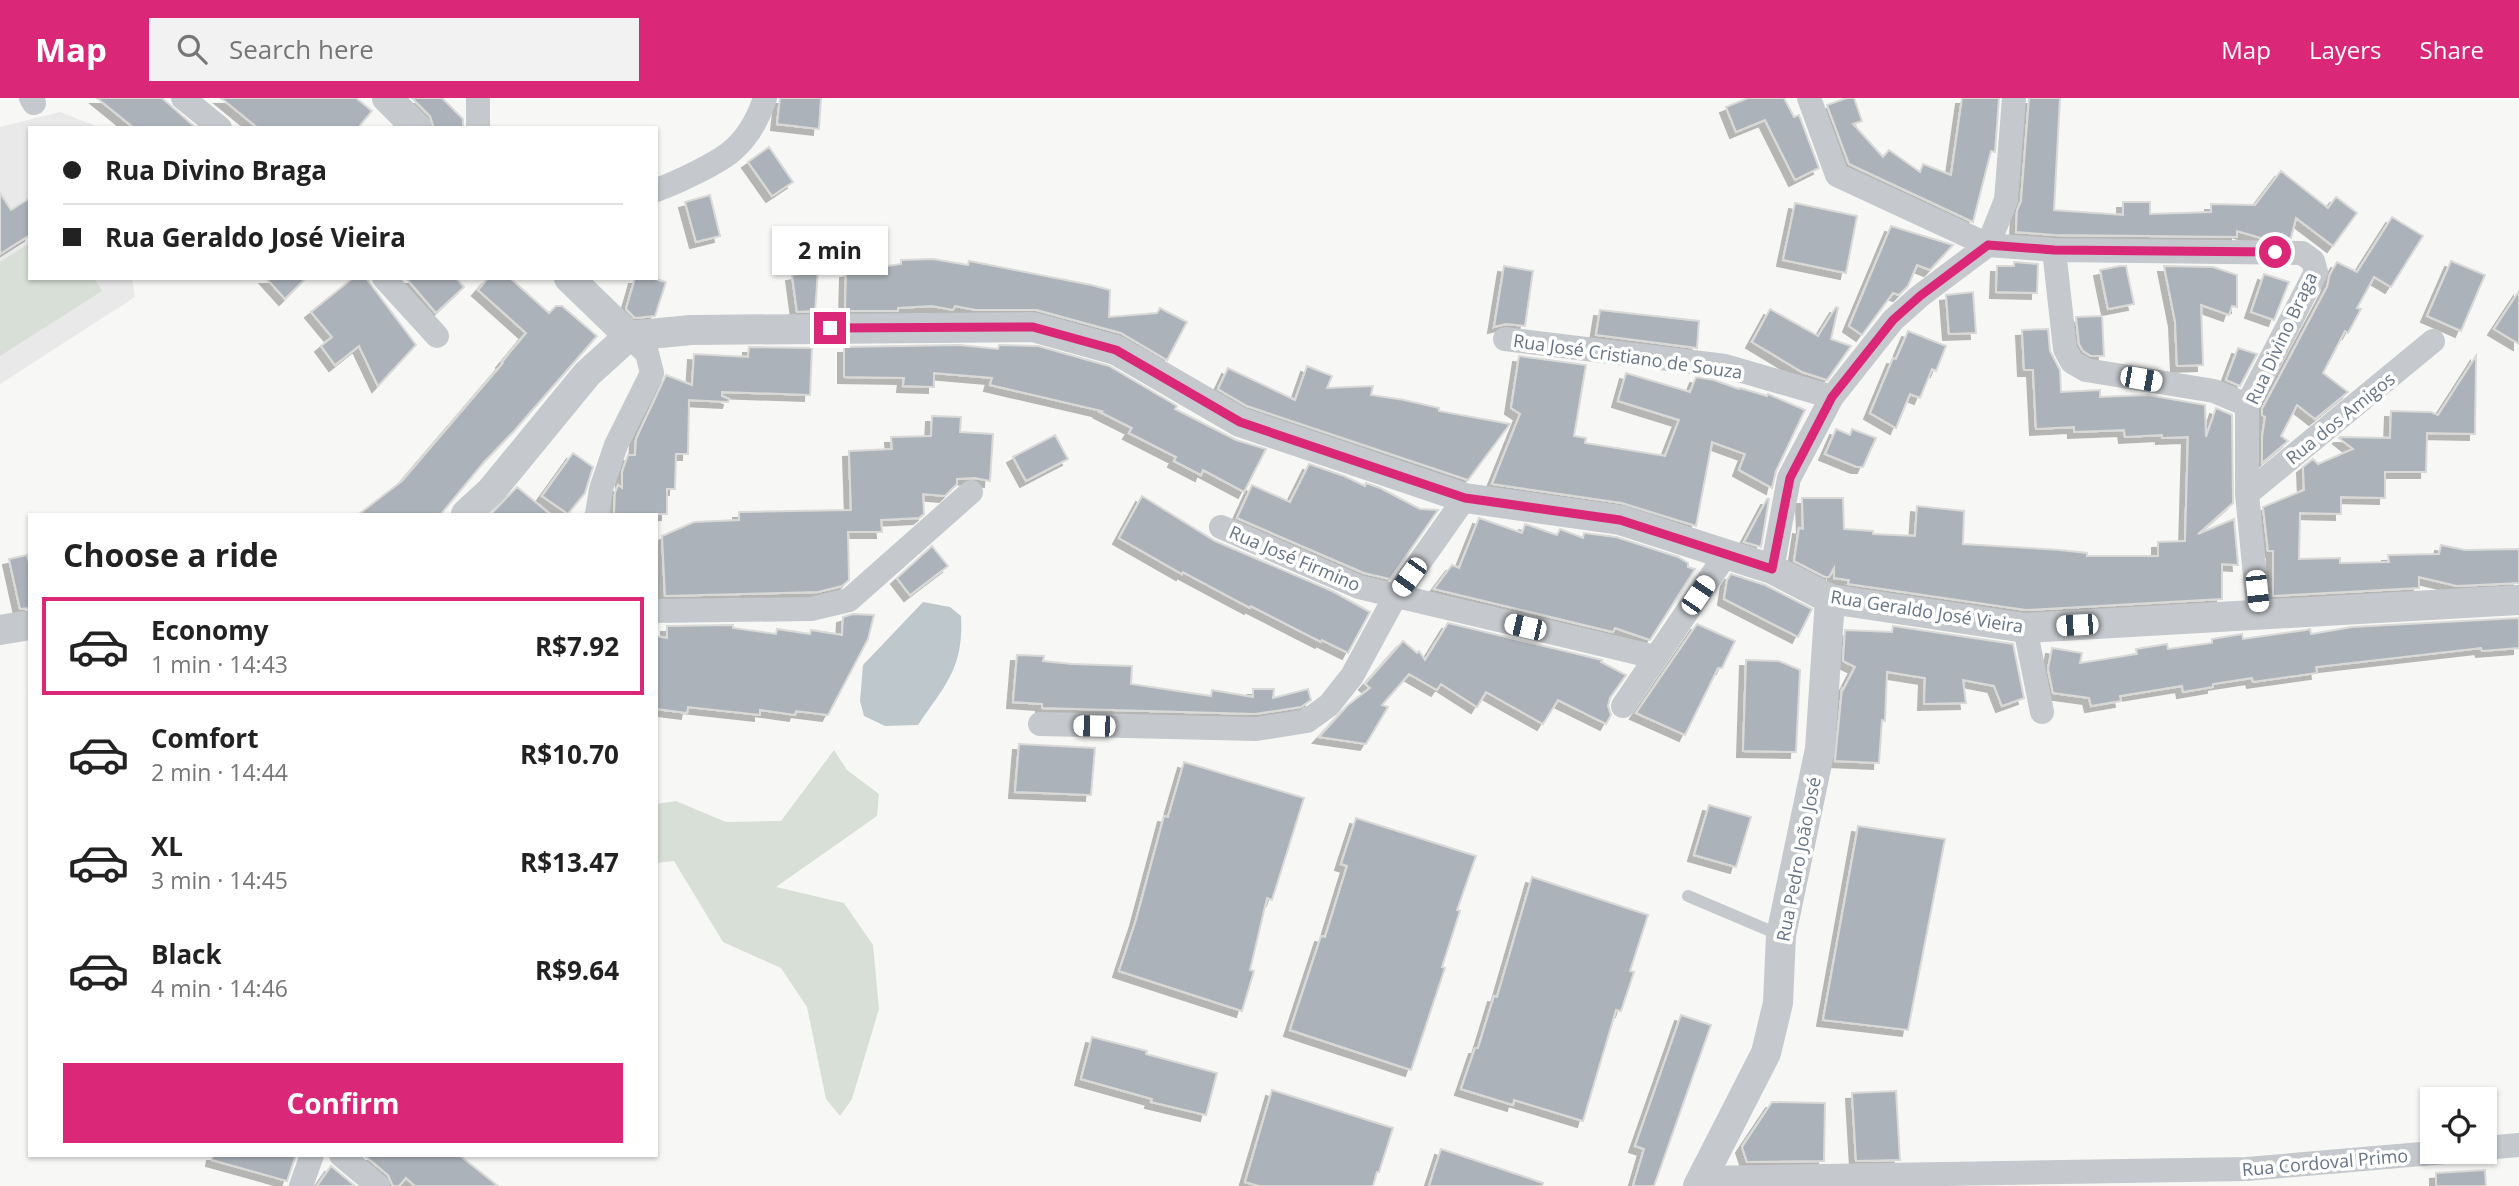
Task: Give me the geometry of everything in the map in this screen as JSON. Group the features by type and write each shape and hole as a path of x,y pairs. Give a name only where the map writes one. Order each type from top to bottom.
{"street":[{"path":"183,98 218,126"},
{"path":"387,98 415,126"},
{"path":"478,98 478,126"},
{"path":"658,189 673,184 734,150 759,117 765,98"},
{"path":"1809,98 1837,175 1988,245"},
{"path":"1772,569 1790,478 1832,397 1893,320 1920,296 1988,245 2006,200 2014,98"},
{"name":"Rua Divino Braga","path":"1988,245 2054,250 2302,253 2313,261 2316,272 2247,405 2246,494 2259,616"},
{"path":"2054,250 2065,349 2073,362 2086,370 2214,391 2247,405"},
{"path":"386,280 437,336"},
{"path":"571,280 647,354 652,373 616,445 601,489 597,513"},
{"name":"Rua Geraldo José Vieira","path":"628,336 691,330 1033,327 1116,350 1240,422 1465,498 1620,520 1772,569 1830,598 2025,628 2519,600"},
{"path":"467,513 491,491 587,374 628,336"},
{"name":"Rua José Cristiano de Souza","path":"1505,339 1725,366 1832,397"},
{"name":"Rua dos Amigos","path":"2246,494 2433,341"},
{"path":"658,611 811,609 849,600 971,492"},
{"path":"1040,724 1256,729 1307,721 1329,705 1352,676 1395,597 1465,498"},
{"name":"Rua José Firmino","path":"1221,527 1359,587 1655,657"},
{"path":"1623,706 1727,553"},
{"name":"Rua Pedro João José","path":"1699,1182 1766,1053 1777,1003 1781,935 1820,749 1830,598"},
{"path":"0,630 28,625"},
{"path":"2025,628 2042,712"},
{"path":"2497,1147 2519,1145"},
{"name":"Rua Cordoval Primo","path":"1699,1182 2247,1169 2420,1154"},
{"path":"301,1186 311,1157"},
{"path":"343,1157 378,1186"}],"lane":[{"path":"1688,896 1781,935"}],"shaded area":[{"path":"60,112 96,126 28,126 28,280 132,280 135,297 0,384 0,127"},
{"path":"28,244 28,280 95,280 102,291 0,356 0,262"},
{"path":"923,602 950,607 961,616 956,663 944,687 918,725 885,726 864,716 860,701 863,665"},
{"path":"834,750 847,770 879,794 877,816 776,887 844,903 873,945 879,1009 852,1099 840,1116 826,1099 807,1007 781,968 723,942 674,861 658,863 658,804 676,801 726,822 781,821"}],"building":[{"path":"97,98 162,98 194,126 132,126"},
{"path":"221,98 356,98 372,111 360,126 256,126"},
{"path":"412,98 442,98 463,119 463,126 433,126 430,116"},
{"path":"780,98 821,98 819,129 777,124"},
{"path":"1748,98 1784,98 1794,117 1799,115 1819,168 1795,180 1765,120 1736,132 1726,107"},
{"path":"1854,98 1862,121 1853,124 1883,157 1889,150 1920,172 1923,164 1951,175 1962,98 1999,98 1995,152 1991,151 1973,222 1849,164 1827,105"},
{"path":"2029,98 2060,98 2054,210 2123,215 2123,202 2150,202 2150,214 2211,212 2211,204 2255,205 2281,171 2328,208 2336,197 2357,213 2333,246 2296,218 2291,238 2261,238 2237,231 2237,237 2055,235 2016,232"},
{"path":"769,147 793,182 772,196 748,162"},
{"path":"0,193 11,210 28,199 28,236 0,254"},
{"path":"710,195 720,236 696,242 685,202"},
{"path":"1795,203 1857,216 1846,273 1783,260"},
{"path":"2392,217 2423,236 2391,287 2374,277 2357,308 2361,309 2348,333 2345,331 2323,373 2348,392 2315,419 2297,405 2281,436 2288,441 2262,463 2265,417 2262,415 2262,409 2327,287 2330,274 2337,262 2357,272"},
{"path":"1891,226 1953,245 1930,270 1917,265 1908,286 1899,295 1893,293 1862,335 1849,326"},
{"path":"933,259 968,265 969,261 1110,290 1109,317 1157,313 1160,308 1187,322 1167,360 1121,333 1037,310 976,310 955,306 953,310 932,306 898,308 898,311 845,311 846,272 901,264 901,260"},
{"path":"2451,261 2485,275 2461,331 2427,316"},
{"path":"2014,262 2038,264 2037,293 1996,292 1997,266 2014,266"},
{"path":"1504,266 1533,271 1525,326 1506,324 1494,327"},
{"path":"2126,266 2134,304 2108,309 2100,270"},
{"path":"2164,266 2213,267 2237,275 2237,307 2232,306 2229,315 2201,305 2203,365 2177,366 2175,321"},
{"path":"818,271 815,311 797,312 792,275"},
{"path":"2264,274 2289,282 2274,320 2251,312"},
{"path":"268,280 304,280 285,299"},
{"path":"351,280 367,280 416,345 378,386 359,346 335,365 321,346 332,337 311,312"},
{"path":"408,280 458,280 464,287 436,313"},
{"path":"486,280 512,280 549,313 556,306 562,306 597,336 442,513 360,513 402,481 526,333 478,290"},
{"path":"634,280 666,282 655,316 635,318 626,309"},
{"path":"2519,291 2519,344 2494,329"},
{"path":"1973,292 1976,333 1949,334 1946,295"},
{"path":"1836,307 1838,308 1831,339 1851,346 1827,380 1802,372 1752,342 1770,309 1818,336"},
{"path":"1600,310 1699,321 1697,348 1596,335"},
{"path":"2102,316 2104,356 2091,356 2083,351 2079,344 2076,317"},
{"path":"2048,329 2050,351 2060,370 2061,392 2100,390 2100,397 2148,395 2205,405 2206,437 2216,408 2232,415 2233,503 2198,534 2234,519 2238,565 2222,564 2222,599 2026,610 1848,584 1849,580 1834,578 1834,568 1829,577 1825,577 1794,561 1799,528 1803,529 1802,498 1843,498 1844,529 1873,531 1873,534 1915,536 1917,506 1964,511 1963,544 2060,550 2087,553 2087,556 2158,556 2158,542 2185,541 2188,437 2125,437 2124,430 2074,432 2074,427 2036,429 2033,370 2024,370 2022,330"},
{"path":"1908,331 1946,346 1936,371 1932,369 1920,398 1910,394 1896,428 1870,413 1893,358 1896,359"},
{"path":"959,345 998,349 999,345 1038,346 1109,366 1177,406 1175,409 1236,440 1266,449 1244,492 1203,470 1201,475 1174,461 1176,457 1129,433 1132,428 1100,412 1102,411 990,385 992,378 934,373 934,387 903,386 904,378 844,377 844,347"},
{"path":"749,347 812,348 810,395 722,392 722,396 729,399 728,402 689,400 688,454 676,454 675,489 667,489 667,514 614,513 615,493 618,485 622,488 622,472 628,455 635,455 636,439 666,375 692,385 694,354 748,357"},
{"path":"2238,348 2257,354 2240,386 2226,380"},
{"path":"1519,356 1586,365 1574,436 1586,438 1585,443 1665,456 1679,420 1618,401 1626,373 1690,392 1696,377 1714,380 1739,389 1767,396 1768,394 1805,410 1776,471 1772,488 1739,470 1745,454 1712,442 1696,526 1622,503 1492,484 1520,414 1511,408"},
{"path":"2476,356 2475,434 2427,433 2426,472 2385,472 2385,498 2341,497 2341,514 2300,513 2299,559 2340,558 2340,563 2389,562 2388,555 2439,554 2441,545 2465,550 2519,549 2519,583 2457,586 2419,577 2419,588 2273,596 2273,551 2268,551 2263,507 2304,490 2303,467 2313,459 2318,464 2353,449 2340,437 2390,438 2391,411 2431,412 2438,415"},
{"path":"1307,366 1332,376 1327,388 1373,386 1371,395 1510,424 1468,480 1247,406 1218,389 1228,368 1295,400"},
{"path":"932,416 961,417 960,432 993,434 990,481 957,479 957,484 945,496 923,494 924,514 919,518 881,520 882,532 848,532 849,580 842,586 818,592 665,596 662,536 694,522 739,520 739,512 851,510 849,451 892,449 891,437 931,436"},
{"path":"1836,429 1850,435 1852,429 1876,438 1863,467 1825,454"},
{"path":"1055,435 1068,459 1026,481 1013,457"},
{"path":"573,453 593,467 585,493 569,513 542,496"},
{"path":"1309,464 1365,486 1366,483 1380,488 1420,509 1438,510 1390,579 1364,573 1237,518 1252,485 1290,502"},
{"path":"517,487 549,513 492,513"},
{"path":"1142,496 1215,541 1332,591 1370,612 1348,653 1251,606 1250,608 1183,572 1182,574 1119,538"},
{"path":"1767,499 1761,547 1744,542"},
{"path":"1479,518 1522,533 1525,524 1557,535 1560,529 1583,538 1584,533 1616,537 1678,557 1688,563 1688,567 1695,569 1650,640 1615,628 1613,632 1434,589 1452,565 1459,568"},
{"path":"932,546 948,566 910,595 897,578"},
{"path":"27,555 28,608 20,609 9,559"},
{"path":"1731,574 1765,585 1812,609 1798,637 1724,599 1727,580"},
{"path":"853,614 874,615 868,639 828,715 796,711 795,715 760,710 760,715 688,707 687,713 658,709 658,636 667,638 667,626 733,625 733,628 776,634 777,629 810,634 811,630 842,635 843,617"},
{"path":"2519,618 2519,648 2482,651 2481,648 2316,667 2317,673 2253,682 2252,678 2183,692 2182,686 2120,696 2121,701 2091,706 2089,698 2053,693 2048,669 2052,648 2082,653 2080,663 2137,654 2136,649 2167,644 2168,649 2212,643 2212,639 2242,634 2243,639 2310,629 2311,634 2352,627"},
{"path":"1448,623 1602,660 1601,662 1626,675 1610,698 1608,706 1611,715 1606,724 1558,700 1543,724 1486,692 1477,707 1441,684 1437,690 1409,674 1382,705 1388,707 1366,744 1319,737 1348,705 1370,688 1365,684 1403,641 1417,653 1419,651 1425,660"},
{"path":"1697,624 1735,641 1722,668 1718,668 1685,735 1636,713"},
{"path":"1893,626 2013,644 2024,698 2002,706 1994,686 1963,680 1966,703 1924,704 1925,678 1887,672 1885,721 1882,720 1879,763 1835,761 1842,689 1855,667 1843,661 1845,630 1892,632"},
{"path":"1017,655 1044,656 1043,661 1072,664 1132,666 1131,684 1211,696 1212,690 1253,697 1253,689 1274,689 1273,698 1308,689 1311,700 1301,707 1255,714 1042,708 1042,704 1013,702"},
{"path":"1746,660 1779,661 1800,670 1796,752 1743,751"},
{"path":"1019,744 1095,748 1091,795 1015,792"},
{"path":"1184,762 1304,798 1272,900 1267,898 1250,970 1254,971 1242,1011 1119,971 1136,920 1164,816 1168,817"},
{"path":"1709,805 1751,817 1736,867 1694,855"},
{"path":"1356,818 1476,856 1457,910 1460,911 1442,967 1445,968 1411,1070 1290,1030 1321,936 1325,937 1347,866 1341,864"},
{"path":"1858,826 1945,839 1908,1030 1823,1020"},
{"path":"1532,877 1648,915 1630,971 1634,972 1621,1011 1616,1010 1583,1121 1514,1100 1513,1105 1461,1089 1475,1048 1478,1048 1494,996 1497,997"},
{"path":"1681,1015 1711,1025 1654,1186 1633,1186 1644,1149 1635,1146"},
{"path":"1092,1037 1217,1073 1206,1115 1151,1102 1152,1099 1081,1079"},
{"path":"1272,1090 1393,1128 1373,1186 1259,1186 1245,1182"},
{"path":"1896,1091 1900,1160 1856,1161 1852,1093"},
{"path":"1772,1102 1825,1103 1824,1161 1747,1162 1742,1147"},
{"path":"1441,1149 1543,1183 1542,1186 1429,1186"},
{"path":"213,1157 295,1157 287,1181 212,1160"},
{"path":"366,1157 462,1157 498,1186 415,1186 406,1178 399,1186 393,1186 388,1175"},
{"path":"331,1166 355,1186 317,1186"},
{"path":"2485,1170 2486,1186 2436,1186 2436,1173"}],"route":[{"path":"830,328 1033,327 1116,350 1240,422 1465,498 1620,520 1772,569 1790,478 1832,397 1893,320 1920,296 1988,245 2054,250 2275,252"}]}
